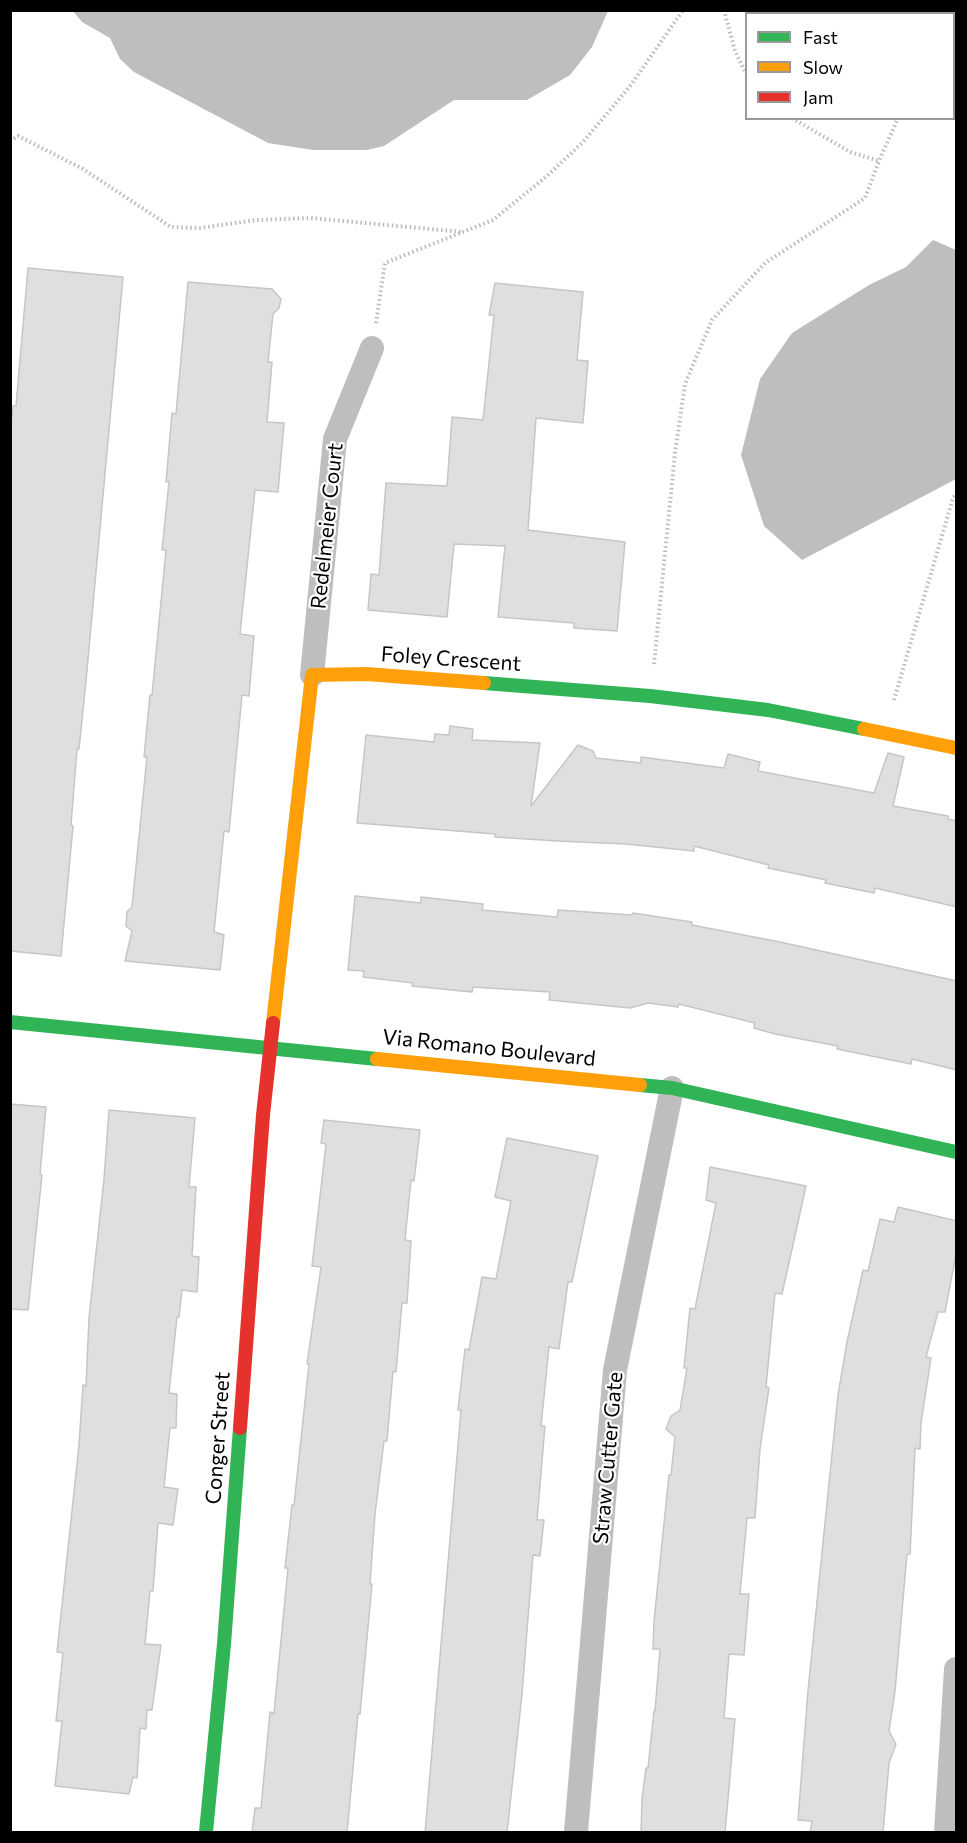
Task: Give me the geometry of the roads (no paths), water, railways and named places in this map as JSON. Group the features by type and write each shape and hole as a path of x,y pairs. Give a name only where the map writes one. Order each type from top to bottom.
{"street":[{"name":"Redelmeier Court","path":"312,675 335,439 372,348"},
{"name":"Foley Crescent","path":"312,675 366,674 650,696 768,710 957,748"},
{"path":"271,1047 312,675"},
{"name":"Via Romano Boulevard","path":"10,1022 672,1088 957,1152"},
{"name":"Conger Street","path":"206,1833 224,1644 263,1115 271,1047"},
{"name":"Straw Cutter Gate","path":"576,1833 615,1370 672,1088"},
{"path":"945,1833 957,1669"}]}
